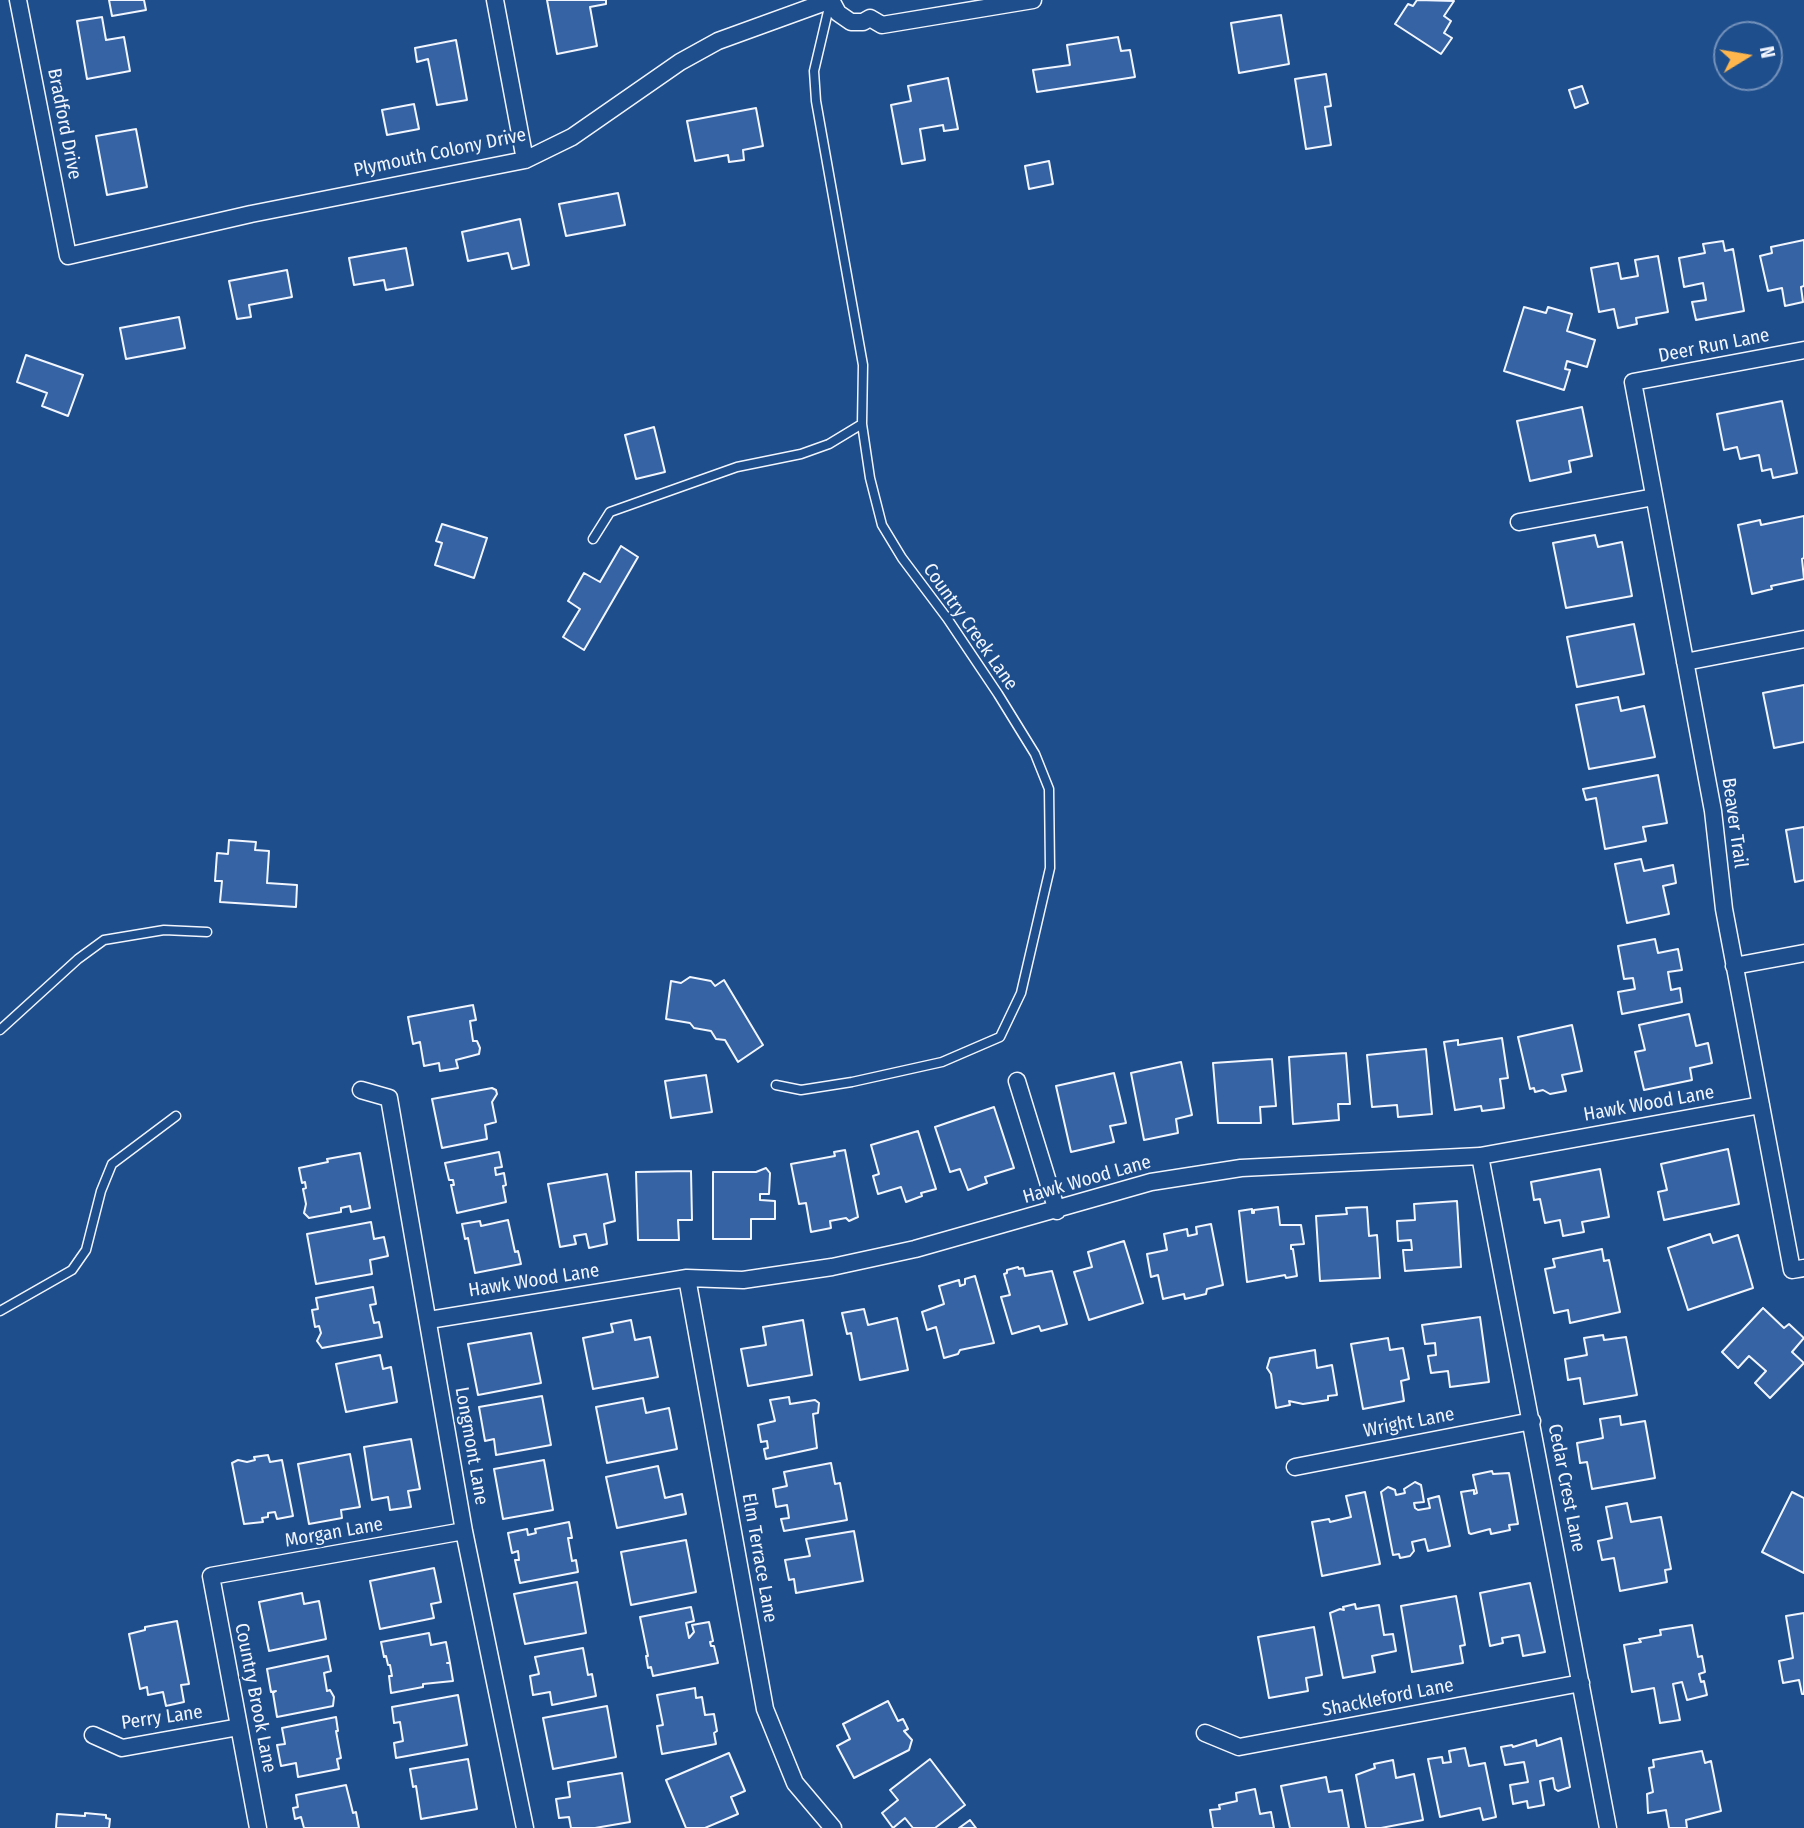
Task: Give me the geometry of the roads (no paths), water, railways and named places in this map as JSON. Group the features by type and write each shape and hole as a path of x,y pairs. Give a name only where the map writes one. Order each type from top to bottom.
{"street":[{"name":"Bradford Drive","path":"18,0 68,256"},
{"path":"495,0 525,160"},
{"name":"Plymouth Colony Drive","path":"68,256 251,214 525,160 572,137 680,62 718,41 831,0"},
{"path":"831,0 838,13 851,22 863,22 870,18 882,25 1033,0"},
{"name":"Deer Run Lane","path":"1633,382 1804,350"},
{"name":"Beaver Trail","path":"1633,382 1713,811 1724,909 1734,966 1760,1105 1798,1269"},
{"path":"1519,522 1654,497"},
{"path":"1685,662 1804,639"},
{"path":"1734,966 1804,953"},
{"path":"1017,1081 1057,1211"},
{"name":"Longmont Lane","path":"361,1090 389,1098 464,1531 525,1828"},
{"name":"Hawk Wood Lane","path":"429,1320 687,1278 743,1280 832,1268 1057,1211 1151,1182 1241,1168 1480,1156 1760,1105"},
{"name":"Cedar Crest Lane","path":"1480,1156 1608,1828"},
{"name":"Elm Terrace Lane","path":"687,1278 765,1709 795,1783 832,1828"},
{"name":"Wright Lane","path":"1295,1467 1531,1420"},
{"name":"Morgan Lane","path":"211,1576 464,1531"},
{"name":"Country Brook Lane","path":"211,1576 258,1828"},
{"name":"Shackleford Lane","path":"1205,1733 1239,1747 1581,1683"},
{"name":"Perry Lane","path":"93,1735 122,1748 239,1727"}],"lane":[{"name":"Country Creek Lane","path":"776,1085 801,1090 852,1082 942,1062 1000,1037 1021,993 1050,868 1049,789 1035,754 998,694 947,618 902,558 882,525 870,478 862,424 863,365 816,101 814,71 831,0"},
{"path":"593,539 610,512 737,467 801,454 829,444 862,424"},
{"path":"0,1030 78,959 104,940 164,930 207,932"},
{"path":"0,1311 72,1270 86,1250 101,1191 112,1164 176,1116"}]}
